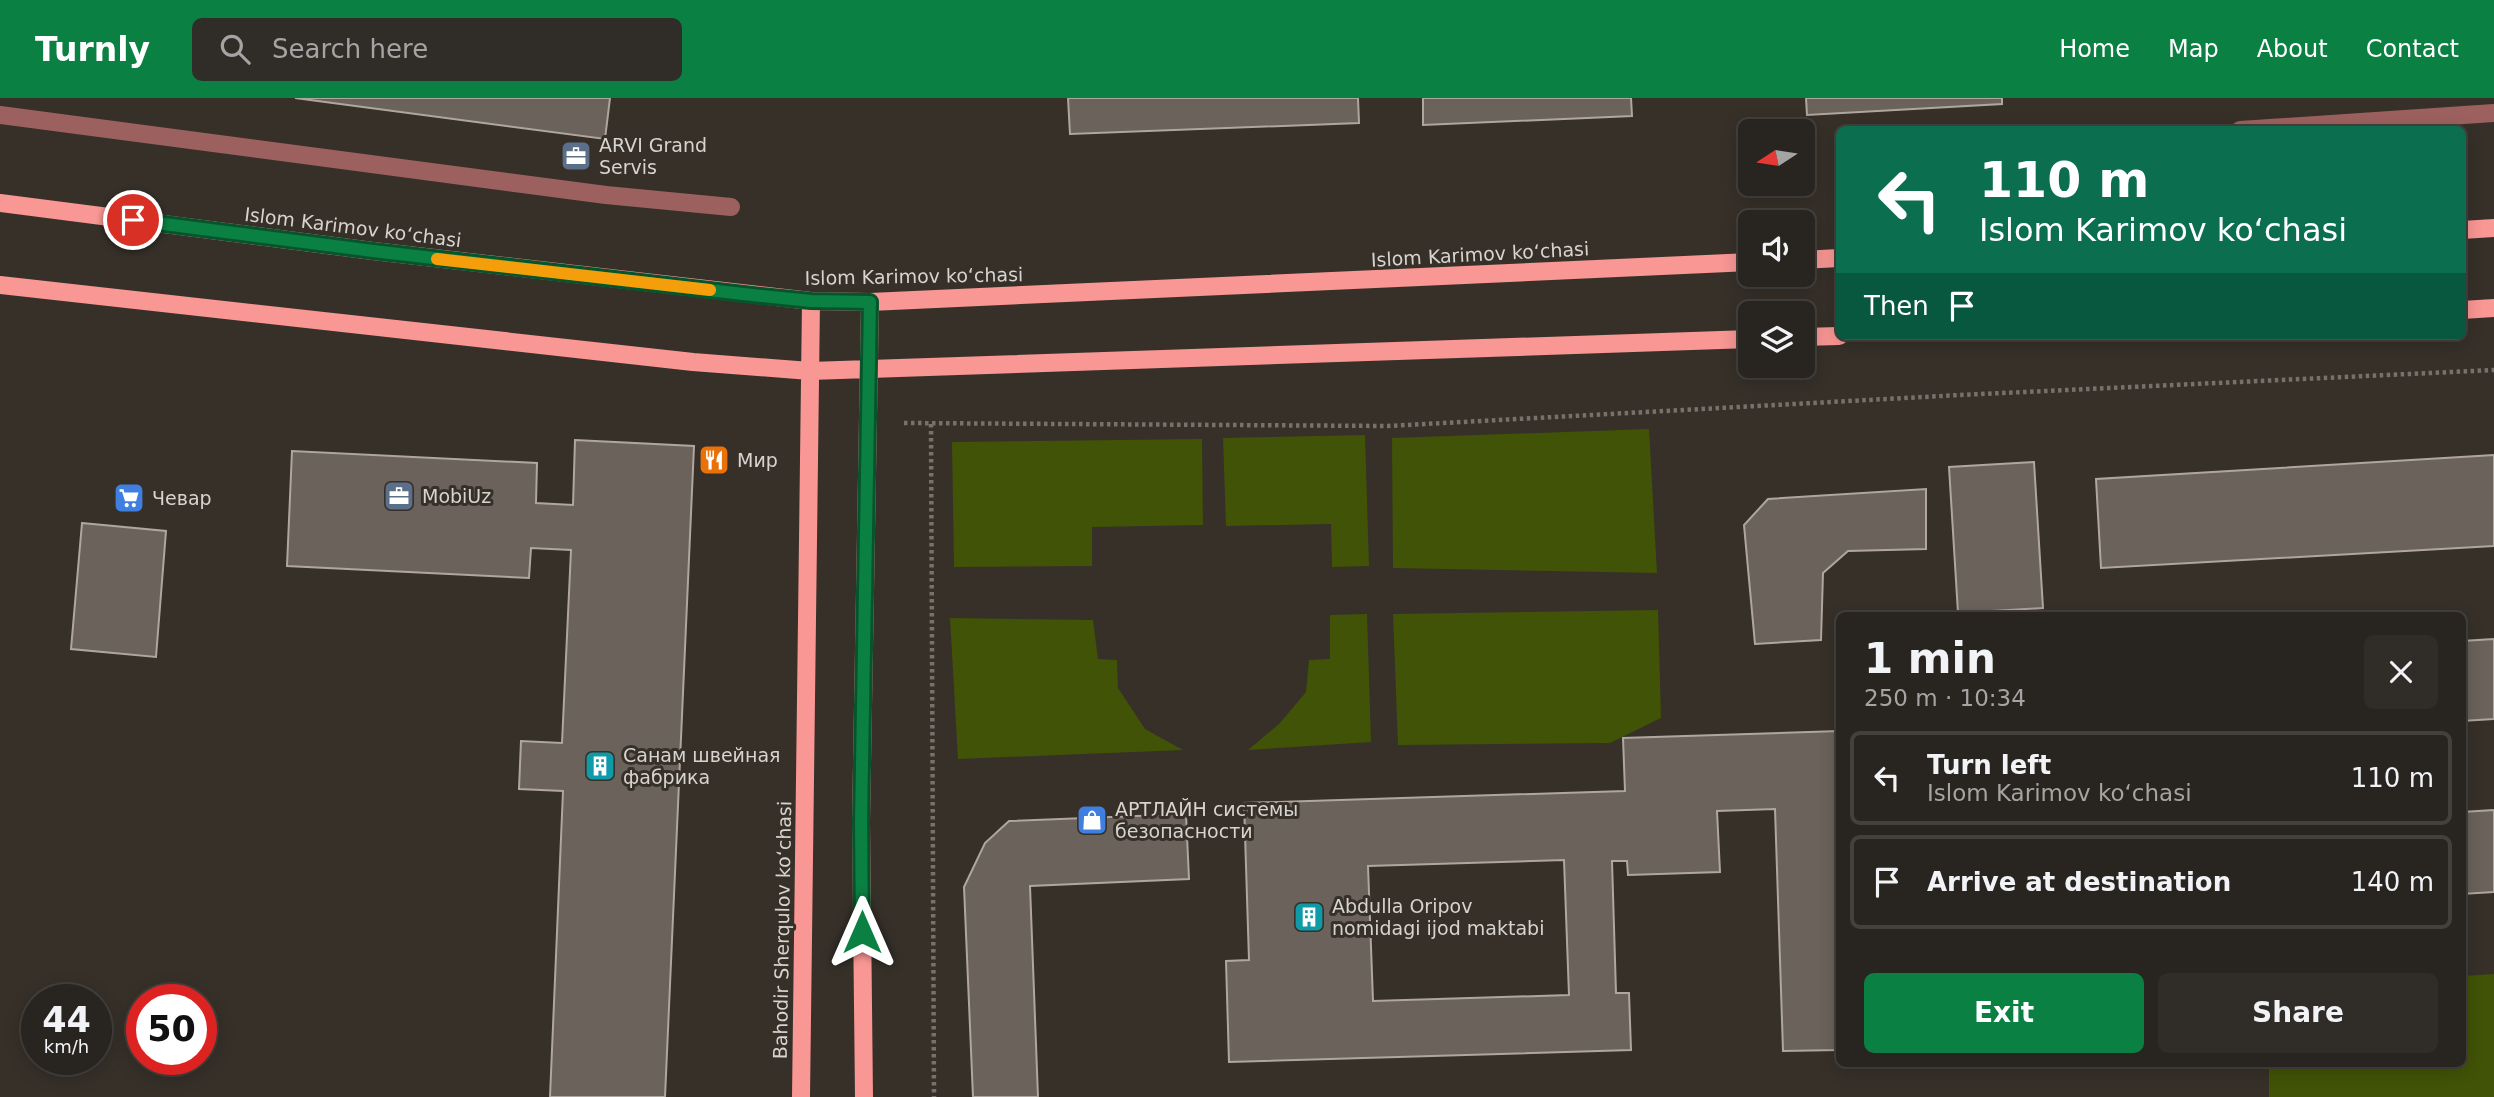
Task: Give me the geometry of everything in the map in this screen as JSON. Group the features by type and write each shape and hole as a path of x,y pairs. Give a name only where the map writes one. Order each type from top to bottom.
{"main road":[{"name":"Islom Karimov ko‘chasi","path":"0,203 373,251 811,301 870,302 1738,263"},
{"path":"2466,230 2494,228"},
{"path":"1815,259 1836,258"},
{"path":"0,285 694,362 810,371 1738,339"},
{"name":"Bahodir Sherqulov ko‘chasi","path":"801,1097 811,301"},
{"path":"864,1097 861,822 870,302"},
{"path":"2466,310 2494,308"},
{"path":"1815,337 1836,336"}],"lane":[{"path":"2300,126 2494,113"},
{"path":"0,115 606,195 731,207"}],"path":[{"path":"904,423 1388,426 1973,394 2494,370"},
{"path":"931,424 934,1097"}],"green space":[{"path":"1649,429 1657,573 1393,568 1392,438"},
{"path":"1365,435 1369,566 1332,567 1331,524 1226,526 1223,438"},
{"path":"1202,439 1203,525 1092,527 1092,566 954,567 952,442"},
{"path":"1658,610 1661,718 1610,743 1398,745 1393,614"},
{"path":"1367,614 1371,742 1248,750 1280,723 1306,692 1309,660 1330,659 1330,615"},
{"path":"950,618 1093,620 1098,659 1117,660 1118,688 1145,729 1183,750 958,759"},
{"path":"2494,974 2494,1097 2269,1097 2269,1067 2466,1067 2466,976"}],"building":[{"path":"295,98 610,98 605,139"},
{"path":"1068,98 1358,98 1359,123 1070,134"},
{"path":"1423,98 1631,98 1632,116 1423,125"},
{"path":"1806,98 2002,98 2002,104 1807,115"},
{"name":"Санам швейная фабрика","path":"575,440 694,446 665,1097 550,1097 563,791 519,789 521,741 562,743 571,550 531,548 529,578 287,566 292,451 537,463 536,503 573,505"},
{"path":"2494,455 2494,546 2101,568 2096,479"},
{"path":"2034,462 2043,608 1958,612 1949,467"},
{"path":"1926,489 1926,549 1848,551 1823,573 1821,640 1755,644 1744,525 1768,499"},
{"path":"82,523 166,531 156,657 71,649"},
{"path":"2494,639 2494,719 2466,721 2466,641"},
{"name":"Abdulla Oripov nomidagi ijod maktabi","path":"1836,731 1836,1050 1783,1051 1775,809 1717,811 1720,872 1628,875 1627,861 1612,861 1616,993 1629,993 1631,1050 1229,1062 1226,961 1249,960 1244,803 1625,791 1623,738","holes":["1564,860 1569,995 1373,1001 1368,866"]},
{"path":"2494,810 2494,892 2466,894 2466,812"},
{"path":"1186,814 1189,879 1030,886 1038,1097 973,1097 964,887 985,843 1009,821"}],"slow traffic":[{"path":"437,259 710,290"}],"place":[{"name":"ARVI Grand Servis","path":"576,156"},
{"name":"Мир","path":"714,460"},
{"name":"MobiUz","path":"399,496"},
{"name":"Чевар","path":"129,498"},
{"name":"Санам швейная фабрика","path":"600,766"},
{"name":"АРТЛАЙН системы безопасности","path":"1092,820"},
{"name":"Abdulla Oripov nomidagi ijod maktabi","path":"1309,917"}],"route":[{"path":"133,220 752,295 811,301 870,302 861,822 862,932"}]}
